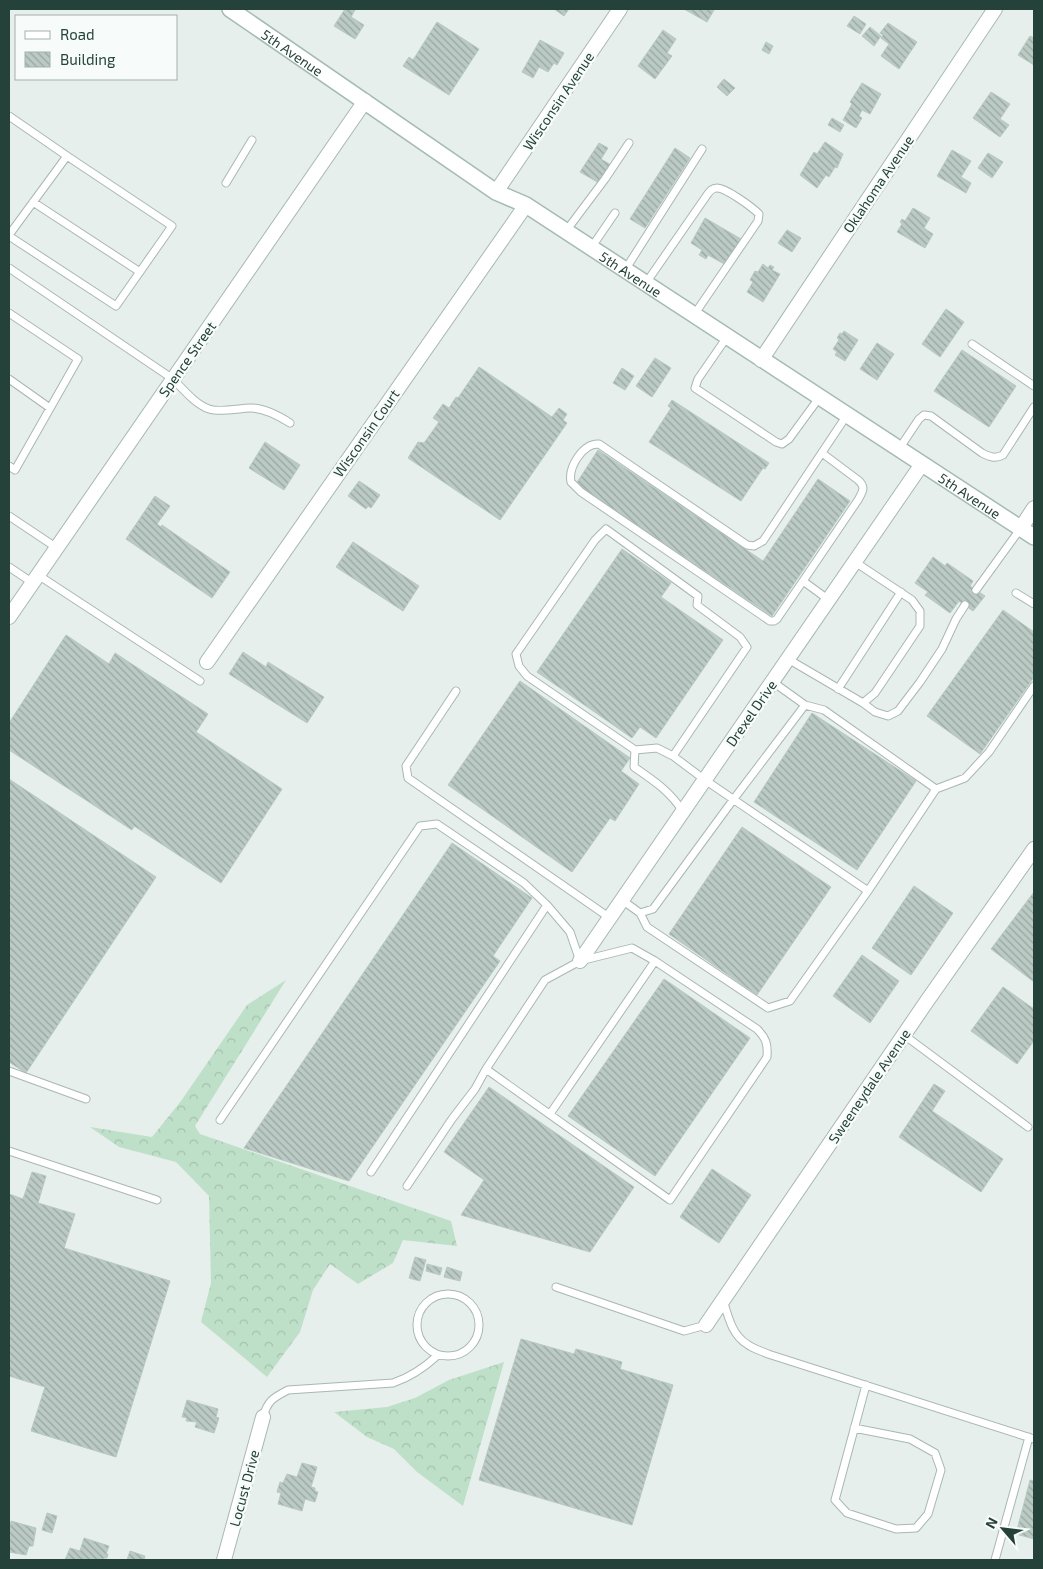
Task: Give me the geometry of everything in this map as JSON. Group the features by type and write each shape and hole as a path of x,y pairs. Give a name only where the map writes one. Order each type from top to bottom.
{"main road":[{"name":"5th Avenue","path":"240,11 496,192 526,205 1034,537"}],"street":[{"name":"Wisconsin Avenue","path":"496,192 620,9"},
{"name":"Oklahoma Avenue","path":"761,360 995,9"},
{"name":"Spence Street","path":"9,618 365,101"},
{"name":"Wisconsin Court","path":"207,662 526,205"},
{"name":"Drexel Drive","path":"580,961 922,464"},
{"path":"1021,528 1034,508"},
{"name":"Sweeneydale Avenue","path":"706,1325 1034,849"},
{"name":"Locust Drive","path":"224,1560 263,1417"}],"lane":[{"path":"9,116 172,226 116,306 9,235 67,156"},
{"path":"226,183 252,140"},
{"path":"566,231 629,143"},
{"path":"624,270 702,149"},
{"path":"646,284 712,189 719,188 753,208 759,214 758,221 694,316"},
{"path":"33,202 140,272"},
{"path":"590,248 615,213"},
{"path":"9,268 173,380 197,402 209,409 263,409 290,423"},
{"path":"9,313 78,359 14,470 9,466"},
{"path":"727,337 698,379 695,388 776,442 782,444 789,439 819,398"},
{"path":"972,344 1034,386"},
{"path":"9,379 50,408"},
{"path":"898,449 919,419 924,416 930,416 982,453 997,458 1003,455 1034,410"},
{"path":"822,453 858,480 863,485 863,490 803,581 774,621 770,621 581,492 571,482 571,472 585,448 592,444 599,444 747,545 754,546 763,541 847,415"},
{"path":"9,516 57,548"},
{"path":"976,590 1021,528"},
{"path":"673,756 747,647 740,637 697,605 698,596 606,529 595,540 516,654 520,666 527,676 635,750 657,748 673,756 733,800 868,891"},
{"path":"855,562 912,600 920,611 920,626 875,693 863,703"},
{"path":"9,567 35,579 200,681"},
{"path":"803,581 829,600"},
{"path":"838,689 901,592"},
{"path":"1016,593 1034,604"},
{"path":"788,659 875,712 888,716 898,711 942,649 965,605"},
{"path":"773,682 805,705 824,710 936,789"},
{"path":"622,900 640,914 647,927 768,1008 790,1001 868,891 936,789 965,778 989,752 1034,686"},
{"path":"456,691 406,766 408,778 610,918"},
{"path":"640,914 653,909 805,705"},
{"path":"635,750 634,767 656,782 675,799 683,812"},
{"path":"220,1120 420,826 437,824 524,883 547,905 570,932 580,961"},
{"path":"371,1172 547,905"},
{"path":"407,1186 475,1089 486,1069 545,980 580,961 632,948 655,961 757,1030 765,1037 768,1046 766,1057 670,1200 486,1069"},
{"path":"550,1114 655,961"},
{"path":"904,1036 1028,1127"},
{"path":"9,1071 86,1098"},
{"path":"9,1151 157,1200"},
{"path":"556,1287 684,1331 706,1325"},
{"path":"263,1417 266,1406 273,1398 288,1390 393,1383 408,1378 425,1367 438,1355 458,1354 467,1349 474,1342 478,1333 479,1322 471,1304 462,1297 442,1294 432,1298 418,1314 416,1324 422,1343 438,1355"},
{"path":"723,1300 736,1334 746,1344 768,1354 1032,1438 994,1560"},
{"path":"854,1428 910,1439 935,1453 941,1470 928,1514 916,1528 896,1529 847,1514 834,1500 854,1428 866,1385"}],"green space":[{"path":"286,980 195,1126 200,1134 451,1221 457,1246 403,1240 393,1263 358,1284 330,1264 313,1290 300,1332 267,1377 201,1322 211,1283 209,1196 176,1162 119,1147 90,1127 152,1137 181,1101 247,1005"},
{"path":"504,1362 463,1506 417,1472 394,1449 367,1437 334,1412 387,1407 415,1398 449,1380"}],"building":[{"path":"345,9 355,10 351,17 364,25 355,39 334,26"},
{"path":"554,9 569,9 564,16"},
{"path":"684,9 712,9 714,10 707,22"},
{"path":"854,16 866,24 860,34 847,26"},
{"path":"437,22 479,49 449,95 403,66 409,57 413,60"},
{"path":"888,23 917,42 899,69 881,56 889,44 881,38 883,35 880,33"},
{"path":"870,27 881,36 874,46 862,36"},
{"path":"663,30 676,39 667,53 672,56 655,79 638,66"},
{"path":"1030,36 1034,38 1034,65 1018,55"},
{"path":"540,40 564,53 557,65 554,63 548,72 539,67 533,78 522,72"},
{"path":"766,42 773,46 769,54 762,50"},
{"path":"724,79 735,88 727,96 717,87"},
{"path":"862,83 881,94 870,114 862,110 859,116 862,118 856,128 843,120 852,104 850,102"},
{"path":"991,92 1010,104 1000,119 1009,125 1000,137 973,118"},
{"path":"832,118 844,125 840,132 828,125"},
{"path":"825,142 843,154 837,168 835,167 829,177 826,175 817,188 800,175 814,152 817,154"},
{"path":"599,143 608,148 601,159 611,165 599,183 580,172"},
{"path":"675,148 690,158 645,228 630,219"},
{"path":"952,150 971,161 961,177 971,183 966,193 937,176"},
{"path":"988,153 1003,162 992,178 978,168"},
{"path":"913,208 930,218 924,228 933,234 925,248 897,232 902,224 900,222 902,219 905,221"},
{"path":"705,218 741,239 726,265 708,255 706,259 699,255 702,250 691,243"},
{"path":"787,230 801,238 792,252 778,243"},
{"path":"763,264 768,268 770,265 774,267 772,270 780,274 763,302 747,292 753,282 750,280 755,271 758,272"},
{"path":"946,309 964,322 940,357 922,344"},
{"path":"844,331 858,340 845,361 835,355 837,352 833,349 839,340 837,338 840,333 842,334"},
{"path":"877,343 894,354 877,380 860,369"},
{"path":"962,350 1016,386 989,427 934,391"},
{"path":"655,358 671,368 652,397 636,386"},
{"path":"479,367 552,417 559,408 567,414 563,420 567,423 500,520 408,458 418,442 424,443 439,422 433,418 443,404 449,408"},
{"path":"622,368 634,376 625,390 613,383"},
{"path":"672,400 769,463 765,469 763,468 741,501 649,442 671,408 668,406"},
{"path":"265,442 300,465 284,490 249,468"},
{"path":"598,450 763,561 818,479 850,501 772,616 576,484"},
{"path":"359,481 380,495 371,508 368,506 366,509 348,496"},
{"path":"155,496 170,506 157,524 161,527 162,525 230,572 212,598 126,539"},
{"path":"353,542 419,586 403,611 336,567"},
{"path":"622,549 671,583 661,597 723,640 656,738 640,727 632,738 537,672"},
{"path":"933,557 945,566 947,563 973,581 970,586 985,596 973,611 959,601 950,613 925,595 928,592 915,583"},
{"path":"1003,610 1034,632 1034,677 980,754 927,716"},
{"path":"66,635 109,664 115,653 208,714 196,732 282,789 221,883 134,826 132,830 9,750 9,723"},
{"path":"243,652 266,667 268,662 324,697 307,723 229,674"},
{"path":"520,681 630,758 621,771 639,784 615,821 610,818 572,872 448,785"},
{"path":"812,713 916,781 857,870 754,802"},
{"path":"9,779 156,877 26,1073 9,1062"},
{"path":"742,827 831,887 757,995 669,934"},
{"path":"452,843 532,898 493,956 500,961 349,1181 244,1148"},
{"path":"914,886 953,913 911,975 872,948"},
{"path":"1034,892 1034,982 991,949"},
{"path":"862,955 899,981 870,1023 833,996"},
{"path":"664,979 750,1038 655,1176 568,1116"},
{"path":"1003,987 1034,1009 1034,1043 1017,1064 971,1031"},
{"path":"934,1084 945,1091 932,1111 1003,1159 981,1192 899,1137"},
{"path":"489,1087 634,1187 590,1252 461,1215 484,1180 444,1152"},
{"path":"712,1169 751,1195 719,1243 680,1217"},
{"path":"32,1172 46,1176 38,1203 75,1214 64,1248 170,1281 116,1457 31,1431 45,1387 9,1376 9,1194 23,1199"},
{"path":"415,1257 426,1260 420,1281 409,1278"},
{"path":"427,1264 442,1268 440,1275 426,1271"},
{"path":"447,1267 462,1272 460,1281 444,1277"},
{"path":"521,1339 574,1354 576,1349 622,1362 620,1369 673,1385 632,1525 479,1480"},
{"path":"187,1400 218,1409 216,1417 219,1418 214,1433 195,1427 197,1422 186,1421 187,1418 182,1417"},
{"path":"302,1463 317,1467 311,1487 315,1488 315,1491 318,1492 315,1502 305,1499 302,1511 278,1504 281,1493 277,1492 280,1482 283,1483 287,1474 297,1477"},
{"path":"1030,1480 1034,1481 1034,1539 1016,1534"},
{"path":"47,1513 57,1516 52,1533 42,1530"},
{"path":"11,1521 36,1528 33,1546 29,1546 26,1555 9,1552"},
{"path":"84,1538 109,1546 106,1554 108,1554 107,1558 103,1560 65,1560 70,1548 80,1551"},
{"path":"130,1551 145,1556 144,1559 148,1560 127,1560"}]}
